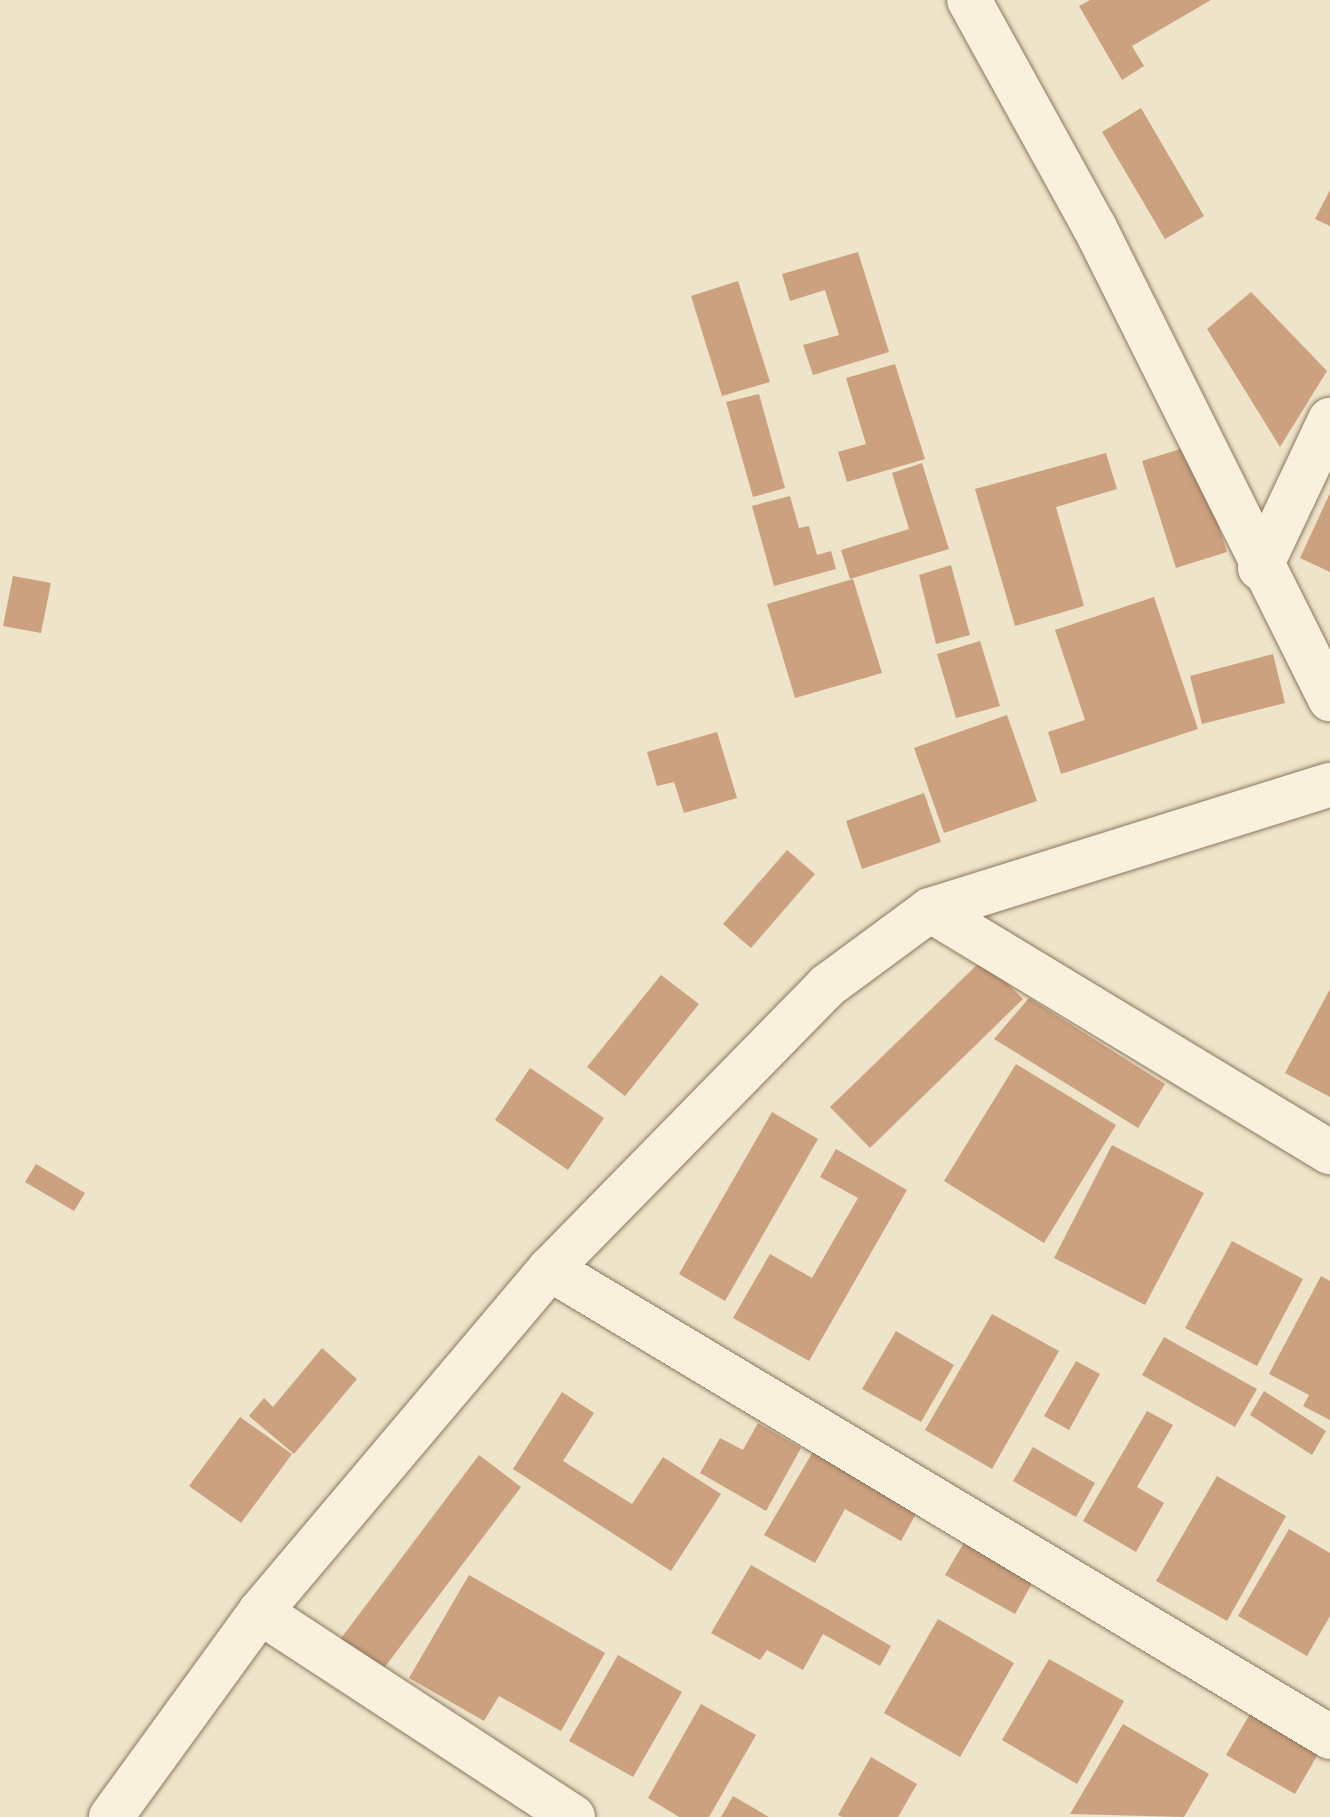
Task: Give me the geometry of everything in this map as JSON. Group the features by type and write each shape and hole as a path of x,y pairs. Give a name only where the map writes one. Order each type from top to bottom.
{"street":[{"path":"969,0 1094,226 1260,568 1330,699"},
{"path":"1260,568 1330,420"},
{"path":"111,1817 260,1612 550,1269 827,986 930,910 1330,785"},
{"path":"930,910 1330,1152"},
{"path":"550,1269 1330,1737"},
{"path":"260,1612 573,1817"}],"building":[{"path":"1090,0 1211,0 1132,46 1144,66 1122,80 1079,6"},
{"path":"1141,108 1204,216 1165,239 1102,132"},
{"path":"1330,190 1330,226 1315,219"},
{"path":"858,252 889,352 813,375 803,345 839,335 825,290 790,301 782,274"},
{"path":"738,281 770,382 722,396 691,296"},
{"path":"1251,292 1327,371 1280,447 1207,329"},
{"path":"895,364 925,459 847,482 838,452 866,444 846,378"},
{"path":"759,394 785,488 753,497 726,402"},
{"path":"1193,445 1227,552 1176,568 1142,461"},
{"path":"1106,453 1117,489 1056,507 1084,606 1015,626 975,489"},
{"path":"922,463 949,549 850,579 841,550 909,529 892,473"},
{"path":"1330,493 1330,572 1300,558"},
{"path":"790,496 799,528 809,526 817,555 831,551 836,569 774,586 752,506"},
{"path":"951,565 970,635 936,644 919,575"},
{"path":"13,576 51,583 41,633 3,626"},
{"path":"853,579 882,673 795,698 767,604"},
{"path":"1154,597 1198,729 1061,774 1048,732 1085,720 1055,630"},
{"path":"980,641 1000,706 956,718 937,654"},
{"path":"1273,654 1285,703 1202,724 1190,676"},
{"path":"1007,715 1037,801 944,833 914,748"},
{"path":"717,732 737,798 684,813 674,782 657,786 647,752"},
{"path":"924,793 941,842 862,869 846,821"},
{"path":"787,850 815,874 751,948 723,924"},
{"path":"983,959 1023,999 870,1148 830,1107"},
{"path":"661,975 699,1004 625,1096 587,1067"},
{"path":"1330,989 1330,1097 1285,1073"},
{"path":"1029,998 1165,1084 1138,1128 994,1039"},
{"path":"1016,1064 1116,1125 1044,1243 944,1181"},
{"path":"530,1068 604,1118 568,1170 495,1120"},
{"path":"772,1112 818,1139 725,1301 679,1274"},
{"path":"1112,1145 1204,1193 1145,1305 1054,1258"},
{"path":"836,1149 907,1190 809,1361 733,1318 770,1254 812,1278 858,1198 820,1177"},
{"path":"36,1164 85,1193 74,1211 25,1182"},
{"path":"1232,1241 1303,1279 1257,1366 1185,1328"},
{"path":"1321,1276 1330,1281 1330,1420 1303,1406 1309,1395 1269,1374"},
{"path":"992,1314 1059,1351 992,1469 925,1430"},
{"path":"896,1331 954,1365 921,1422 862,1389"},
{"path":"1164,1337 1257,1389 1235,1427 1142,1375"},
{"path":"322,1348 357,1379 294,1454 249,1416 264,1398 273,1407"},
{"path":"1076,1361 1100,1374 1069,1430 1044,1416"},
{"path":"1264,1391 1326,1431 1312,1455 1250,1415"},
{"path":"562,1392 594,1413 563,1461 632,1504 663,1457 721,1494 671,1571 513,1469"},
{"path":"1147,1411 1173,1425 1137,1487 1164,1503 1136,1552 1083,1521"},
{"path":"240,1417 292,1454 241,1523 189,1486"},
{"path":"758,1423 801,1448 766,1511 700,1473 720,1438 743,1450"},
{"path":"1033,1447 1095,1483 1076,1517 1013,1481"},
{"path":"814,1450 918,1510 901,1541 845,1509 815,1563 764,1535"},
{"path":"479,1455 521,1487 381,1672 339,1641"},
{"path":"1217,1476 1286,1516 1227,1621 1156,1581"},
{"path":"1289,1529 1330,1553 1330,1616 1307,1656 1238,1616"},
{"path":"966,1539 1035,1578 1015,1614 945,1575"},
{"path":"751,1565 891,1646 880,1666 823,1634 803,1670 767,1650 760,1660 711,1633"},
{"path":"469,1575 605,1653 561,1731 499,1696 484,1721 409,1678"},
{"path":"938,1619 1014,1663 960,1757 884,1713"},
{"path":"618,1655 682,1692 633,1777 569,1741"},
{"path":"1049,1659 1124,1701 1077,1784 1002,1740"},
{"path":"701,1704 756,1735 709,1817 679,1817 648,1798"},
{"path":"1250,1714 1318,1754 1295,1794 1226,1755"},
{"path":"1123,1724 1209,1774 1184,1817 1070,1814"},
{"path":"871,1757 917,1784 898,1817 838,1815"},
{"path":"733,1796 769,1817 721,1817"}]}
